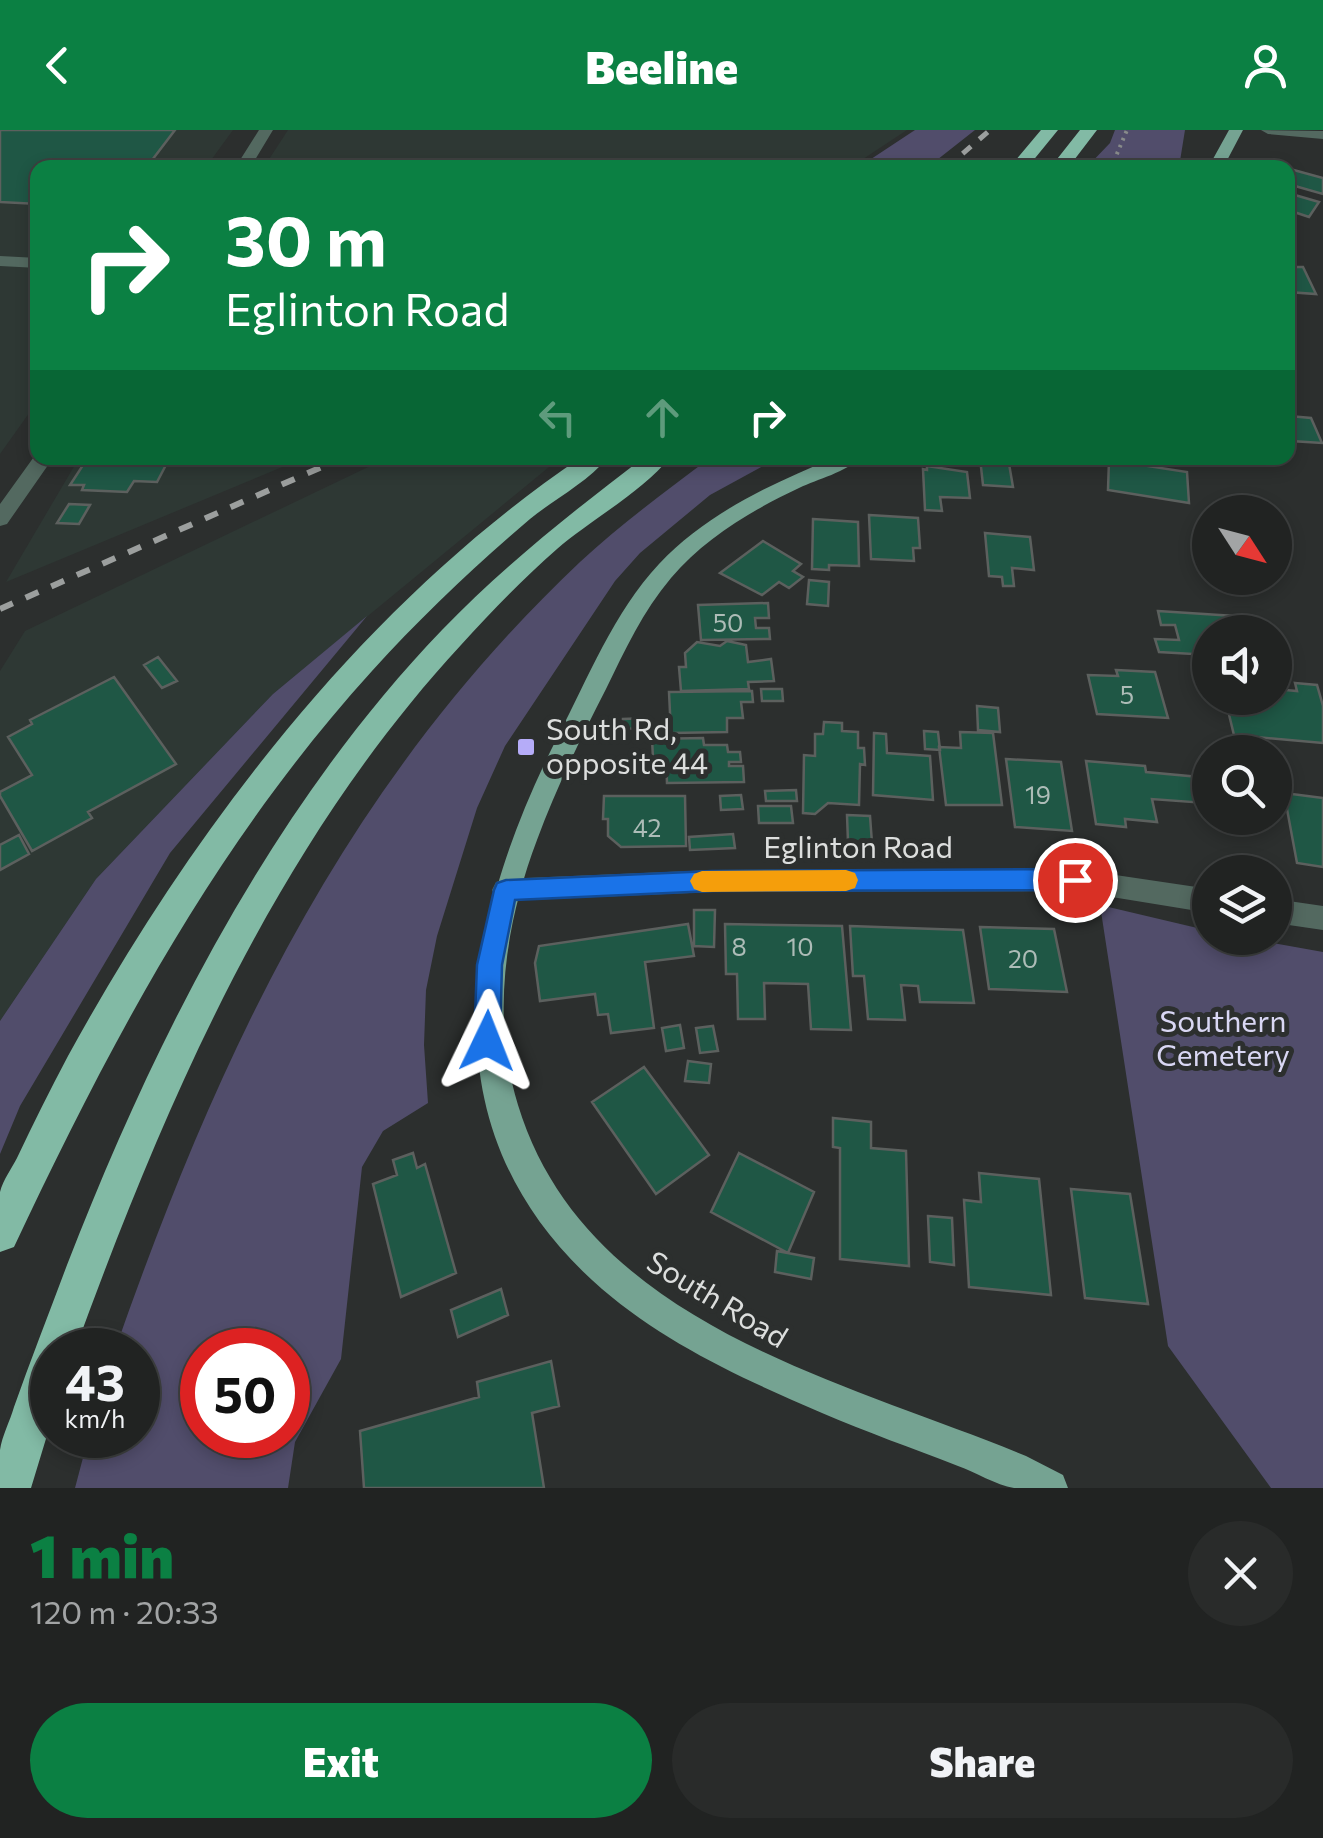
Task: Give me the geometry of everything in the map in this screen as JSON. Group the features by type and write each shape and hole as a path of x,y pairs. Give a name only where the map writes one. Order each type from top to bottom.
{"highway":[{"path":"1023,160 1050,130"},
{"path":"1065,160 1089,130"},
{"path":"0,1233 87,1057 158,934 226,832 292,744 365,660 432,592 586,465"},
{"path":"63,1328 92,1244 194,1011 252,906 316,806 400,695 476,610 550,543 649,465"},
{"path":"9,1488 30,1425"}],"main road":[{"path":"1221,160 1236,130"},
{"name":"South Road","path":"834,465 758,498 728,516 667,569 640,602 525,831 506,890 490,965 487,1041 498,1102 538,1193 570,1236 644,1300 738,1355 1050,1488"}],"street":[{"path":"247,160 266,130"},
{"path":"1268,130 1323,135"},
{"path":"0,282 8,262"},
{"path":"0,520 38,465"},
{"name":"Eglinton Road","path":"506,890 712,881 1075,880 1192,898"},
{"path":"1292,913 1323,918"}],"path":[{"path":"1115,160 1127,130"}],"shaded area":[{"path":"0,130 233,130 211,160 30,160 30,412 0,454"},
{"path":"288,130 907,130 862,160 269,160"},
{"path":"75,465 287,465 6,582"},
{"path":"372,465 551,465 273,694 96,879 0,1021 0,671 25,631"}],"green space":[{"path":"915,130 975,130 937,160 870,160"},
{"path":"1115,130 1185,130 1180,160 1094,160 1110,143"},
{"path":"701,465 765,465 710,495 640,553 615,581 505,746 477,808 437,936 426,990 428,1103 383,1131 362,1167 341,1359 310,1415 310,1328 180,1328 180,1458 293,1458 288,1488 75,1488 83,1458 160,1458 160,1328 123,1328 199,1132 246,1027 299,927 357,830 423,737 497,647 596,548"},
{"path":"367,616 170,853 20,1106 0,1154 0,1021 96,879 273,694"},
{"name":"Southern Cemetery","path":"1100,905 1192,927 1192,955 1292,955 1292,946 1323,952 1323,1488 1271,1488 1168,1346"}],"building":[{"path":"0,130 175,130 152,160 30,160 30,204 0,202"},
{"path":"1295,170 1323,178 1323,194 1295,186"},
{"path":"1295,195 1319,202 1309,217 1295,212"},
{"path":"1295,267 1303,267 1316,294 1295,292"},
{"path":"1295,417 1311,418 1322,443 1295,441"},
{"path":"83,465 166,465 157,482 134,481 127,492 82,490 84,485 70,485"},
{"path":"981,465 1009,465 1013,487 983,485"},
{"path":"1109,465 1187,472 1189,503 1108,490"},
{"path":"927,466 967,472 970,498 940,497 942,511 925,510 923,469 927,470"},
{"path":"69,504 90,505 79,524 57,523"},
{"path":"869,515 918,518 920,548 913,548 914,561 871,559"},
{"path":"813,519 858,522 859,566 812,569"},
{"path":"985,533 1030,537 1034,570 1012,568 1014,586 1003,586 1002,577 989,576"},
{"path":"763,541 801,564 793,571 803,577 789,588 779,582 762,595 720,573"},
{"path":"809,580 829,582 828,606 807,604"},
{"path":"768,603 769,618 755,618 756,628 769,628 770,639 701,640 698,605"},
{"path":"1158,611 1219,615 1192,615 1192,654 1159,652 1155,639 1179,640 1175,625 1161,625"},
{"path":"727,641 746,645 748,662 771,659 774,681 748,682 749,689 681,691 679,667 686,667 685,653 697,642 720,646"},
{"path":"158,657 177,681 162,688 144,665"},
{"path":"1116,670 1155,672 1168,718 1097,714 1088,675 1118,676"},
{"path":"114,677 176,764 88,812 92,818 32,851 0,796 0,792 32,775 8,737 32,724 30,720"},
{"path":"1295,683 1317,685 1323,706 1323,743 1292,740 1292,735 1234,735 1229,715 1292,715 1292,691 1297,691"},
{"path":"761,689 782,689 783,701 762,701"},
{"path":"752,691 753,702 741,702 743,718 727,718 727,732 671,733 669,692"},
{"path":"977,706 998,708 1000,732 978,730"},
{"path":"649,718 649,728 623,729 623,719"},
{"path":"824,722 842,723 842,731 858,732 858,748 864,748 865,765 860,764 859,805 828,803 815,814 803,813 804,755 815,756 815,734 823,734"},
{"path":"924,731 938,732 940,750 925,749"},
{"path":"960,732 993,733 1002,805 946,805 939,747 961,748"},
{"path":"874,733 886,734 887,753 930,756 933,800 873,795"},
{"path":"703,738 704,745 727,745 728,752 740,752 741,762 729,762 729,766 743,766 744,782 667,783 666,758 653,758 652,739"},
{"path":"1006,759 1061,762 1072,831 1015,827"},
{"path":"1086,761 1145,766 1146,772 1192,776 1192,802 1152,799 1157,822 1125,819 1126,827 1096,824"},
{"path":"796,790 797,801 766,801 765,791"},
{"path":"1292,794 1323,798 1323,867 1297,863 1292,835"},
{"path":"741,795 743,809 721,810 720,796"},
{"path":"604,796 685,796 686,846 621,847 608,836 608,819 603,819"},
{"path":"758,806 791,806 793,823 759,823"},
{"path":"847,815 870,816 872,843 848,842"},
{"path":"733,834 735,848 690,850 689,837"},
{"path":"19,835 29,854 0,870 0,845"},
{"path":"694,910 715,910 714,947 694,946"},
{"path":"688,924 694,956 645,962 654,1028 611,1033 608,1014 598,1015 595,994 540,1001 535,963 539,946"},
{"path":"725,924 842,926 851,1030 811,1029 808,984 764,983 765,1019 738,1019 737,974 726,974"},
{"path":"850,926 963,930 974,1003 920,1002 918,986 901,985 905,1020 868,1019 864,976 853,976"},
{"path":"980,927 1054,929 1067,992 989,989"},
{"path":"680,1025 684,1048 666,1051 662,1028"},
{"path":"713,1026 718,1051 700,1053 696,1028"},
{"path":"688,1061 711,1064 709,1083 685,1081"},
{"path":"644,1067 709,1155 656,1194 592,1102"},
{"path":"833,1118 871,1122 871,1148 906,1151 909,1266 840,1259 840,1148 833,1147"},
{"path":"413,1153 417,1168 425,1164 456,1273 401,1297 373,1184 397,1175 393,1160"},
{"path":"739,1153 814,1192 788,1253 711,1212"},
{"path":"979,1173 1039,1179 1051,1295 969,1287 964,1200 981,1202"},
{"path":"1071,1189 1130,1194 1148,1304 1085,1298"},
{"path":"928,1216 952,1218 954,1265 930,1262"},
{"path":"777,1251 814,1258 811,1279 775,1272"},
{"path":"501,1289 508,1315 458,1337 451,1310"},
{"path":"551,1361 559,1406 532,1413 544,1488 364,1488 360,1431 479,1397 477,1382"}],"railway":[{"path":"955,160 990,130"},
{"path":"0,609 326,465"}],"slow traffic":[{"path":"702,881 846,880"}],"place":[{"name":"South Rd, opposite 44","path":"526,747"}],"route":[{"path":"487,1041 490,965 506,890 712,881 1075,880"}]}
